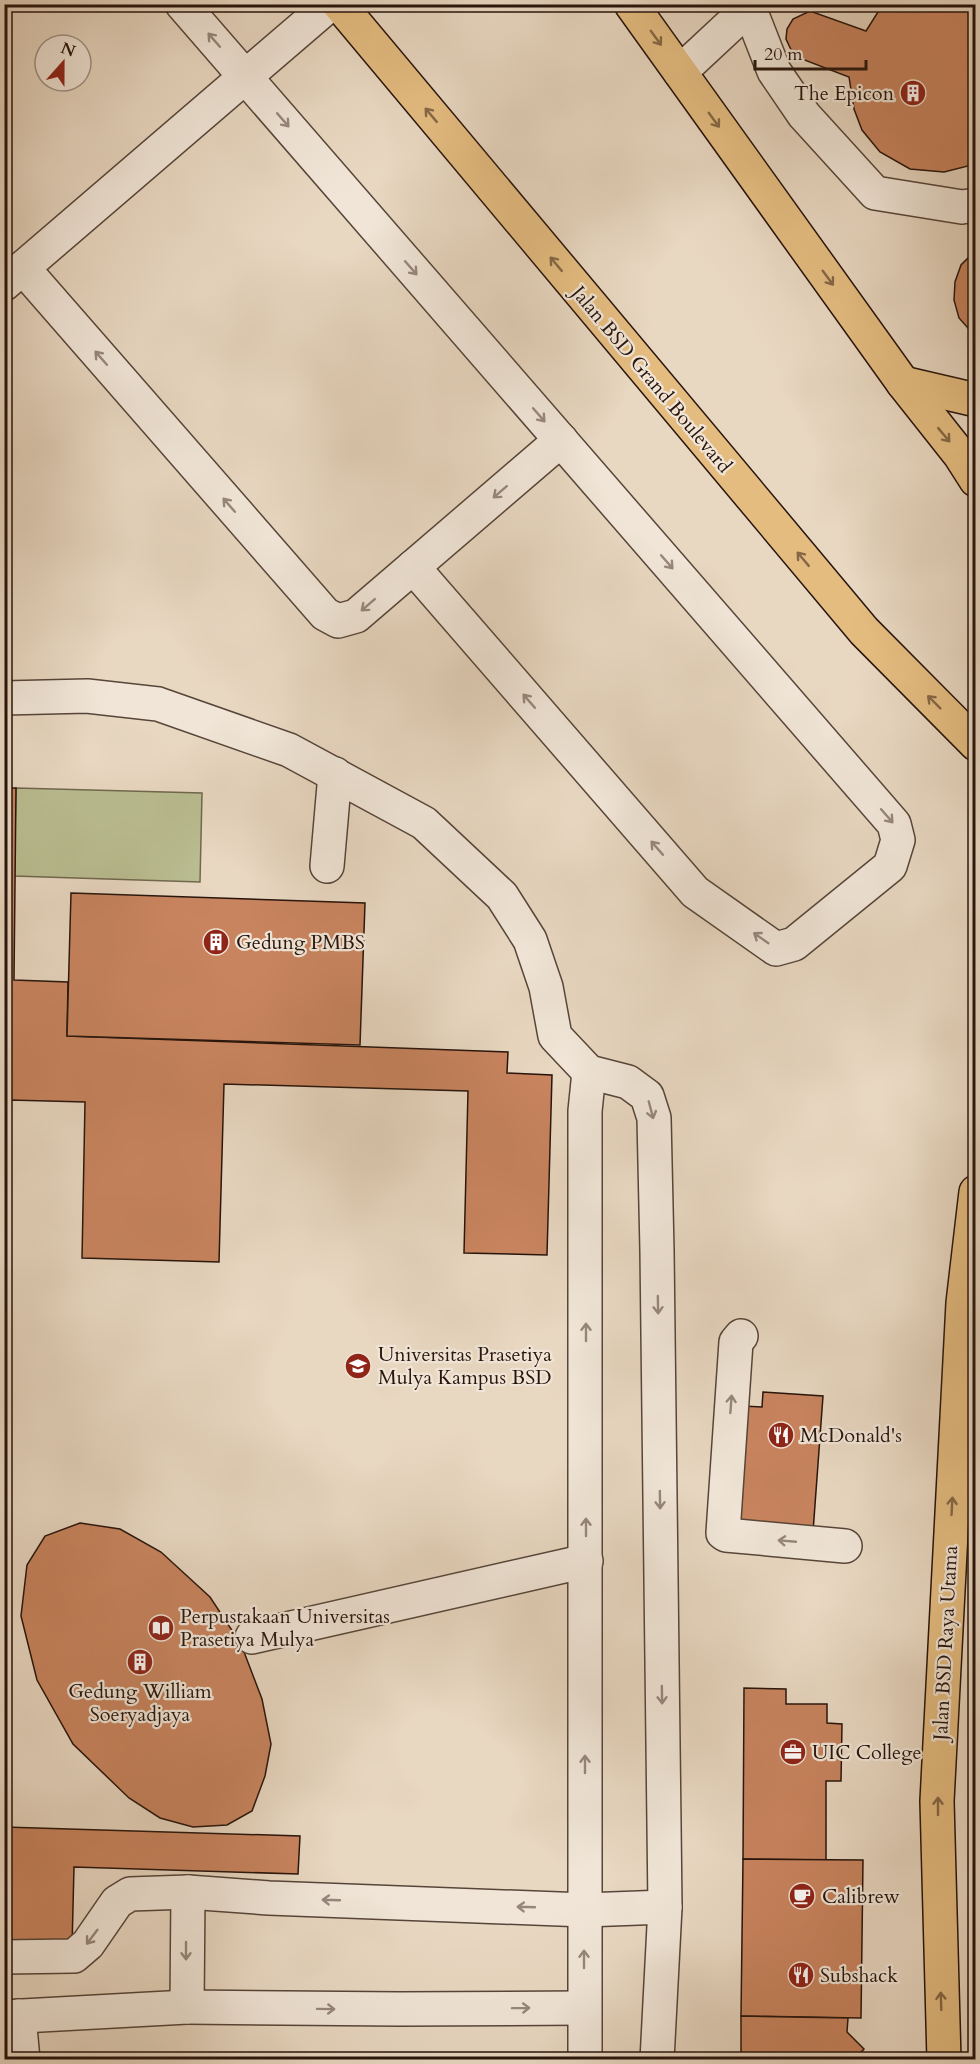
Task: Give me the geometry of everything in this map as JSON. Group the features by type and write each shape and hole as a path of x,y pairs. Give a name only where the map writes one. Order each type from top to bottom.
{"main road":[{"name":"Jalan BSD Grand Boulevard","path":"339,4 864,631 975,744"},
{"path":"631,4 903,383 960,455 975,480"},
{"path":"903,383 975,400"},
{"name":"Jalan BSD Raya Utama","path":"944,2060 937,1801 961,1327 975,1192"}],"street":[{"path":"182,4 894,824 898,840 890,866 794,944 776,949 696,892 413,567"},
{"path":"330,4 14,276 325,614 338,621 356,616 561,440"},
{"path":"680,72 751,6 780,80 811,124 874,193 962,207 975,205"},
{"path":"4,699 87,696 158,704 289,750 423,823 502,896 530,940 546,987 555,1036 589,1072 628,1082 647,1096 654,1118 665,1907 657,2060"},
{"path":"327,866 335,774"},
{"path":"585,2060 585,1112 589,1072"},
{"path":"741,1336 736,1342 723,1533 845,1546"},
{"path":"252,1637 586,1561"},
{"path":"4,1956 74,1956 88,1944 117,1902 130,1894 188,1892 269,1898 585,1910 665,1907"},
{"path":"187,2007 188,1892"},
{"path":"23,2060 12,2017 187,2007 584,2008"}],"green space":[{"path":"16,788 202,793 200,882 14,876"}],"building":[{"name":"The Epicon","path":"883,4 968,4 976,10 976,164 944,172 910,169 880,152 862,130 854,109 849,77 794,56 786,39 787,29 793,19 810,11 866,31"},
{"path":"976,250 976,337 959,318 954,300 955,282 961,265"},
{"path":"4,788 16,788 14,980 68,982 67,1036 508,1052 507,1073 552,1075 547,1255 464,1253 468,1091 224,1084 219,1262 82,1258 85,1102 10,1100 10,1107 4,1107"},
{"name":"Gedung PMBS","path":"71,893 365,903 360,1045 67,1036"},
{"name":"McDonald's","path":"763,1392 823,1396 813,1532 735,1527 743,1406 762,1407"},
{"name":"Gedung William Soeryadjaya","path":"80,1523 120,1529 161,1552 210,1597 241,1644 262,1699 271,1744 265,1776 252,1811 227,1825 193,1827 160,1818 129,1798 73,1744 37,1680 21,1616 27,1565 45,1536"},
{"name":"UIC College","path":"744,1688 786,1689 786,1704 827,1704 827,1723 842,1724 841,1781 826,1781 826,1860 743,1859"},
{"path":"4,1827 300,1836 298,1874 74,1867 72,1947 4,1945"},
{"path":"743,1859 863,1860 861,2018 741,2016"},
{"path":"741,2016 848,2018 847,2032 864,2049 854,2060 741,2060"}],"place":[{"name":"The Epicon","path":"913,93"},
{"name":"Gedung PMBS","path":"216,942"},
{"name":"Universitas Prasetiya Mulya Kampus BSD","path":"358,1366"},
{"name":"McDonald's","path":"781,1435"},
{"name":"Perpustakaan Universitas Prasetiya Mulya","path":"161,1628"},
{"name":"Gedung William Soeryadjaya","path":"140,1662"},
{"name":"UIC College","path":"793,1752"},
{"name":"Calibrew","path":"802,1896"},
{"name":"Subshack","path":"801,1975"}]}
